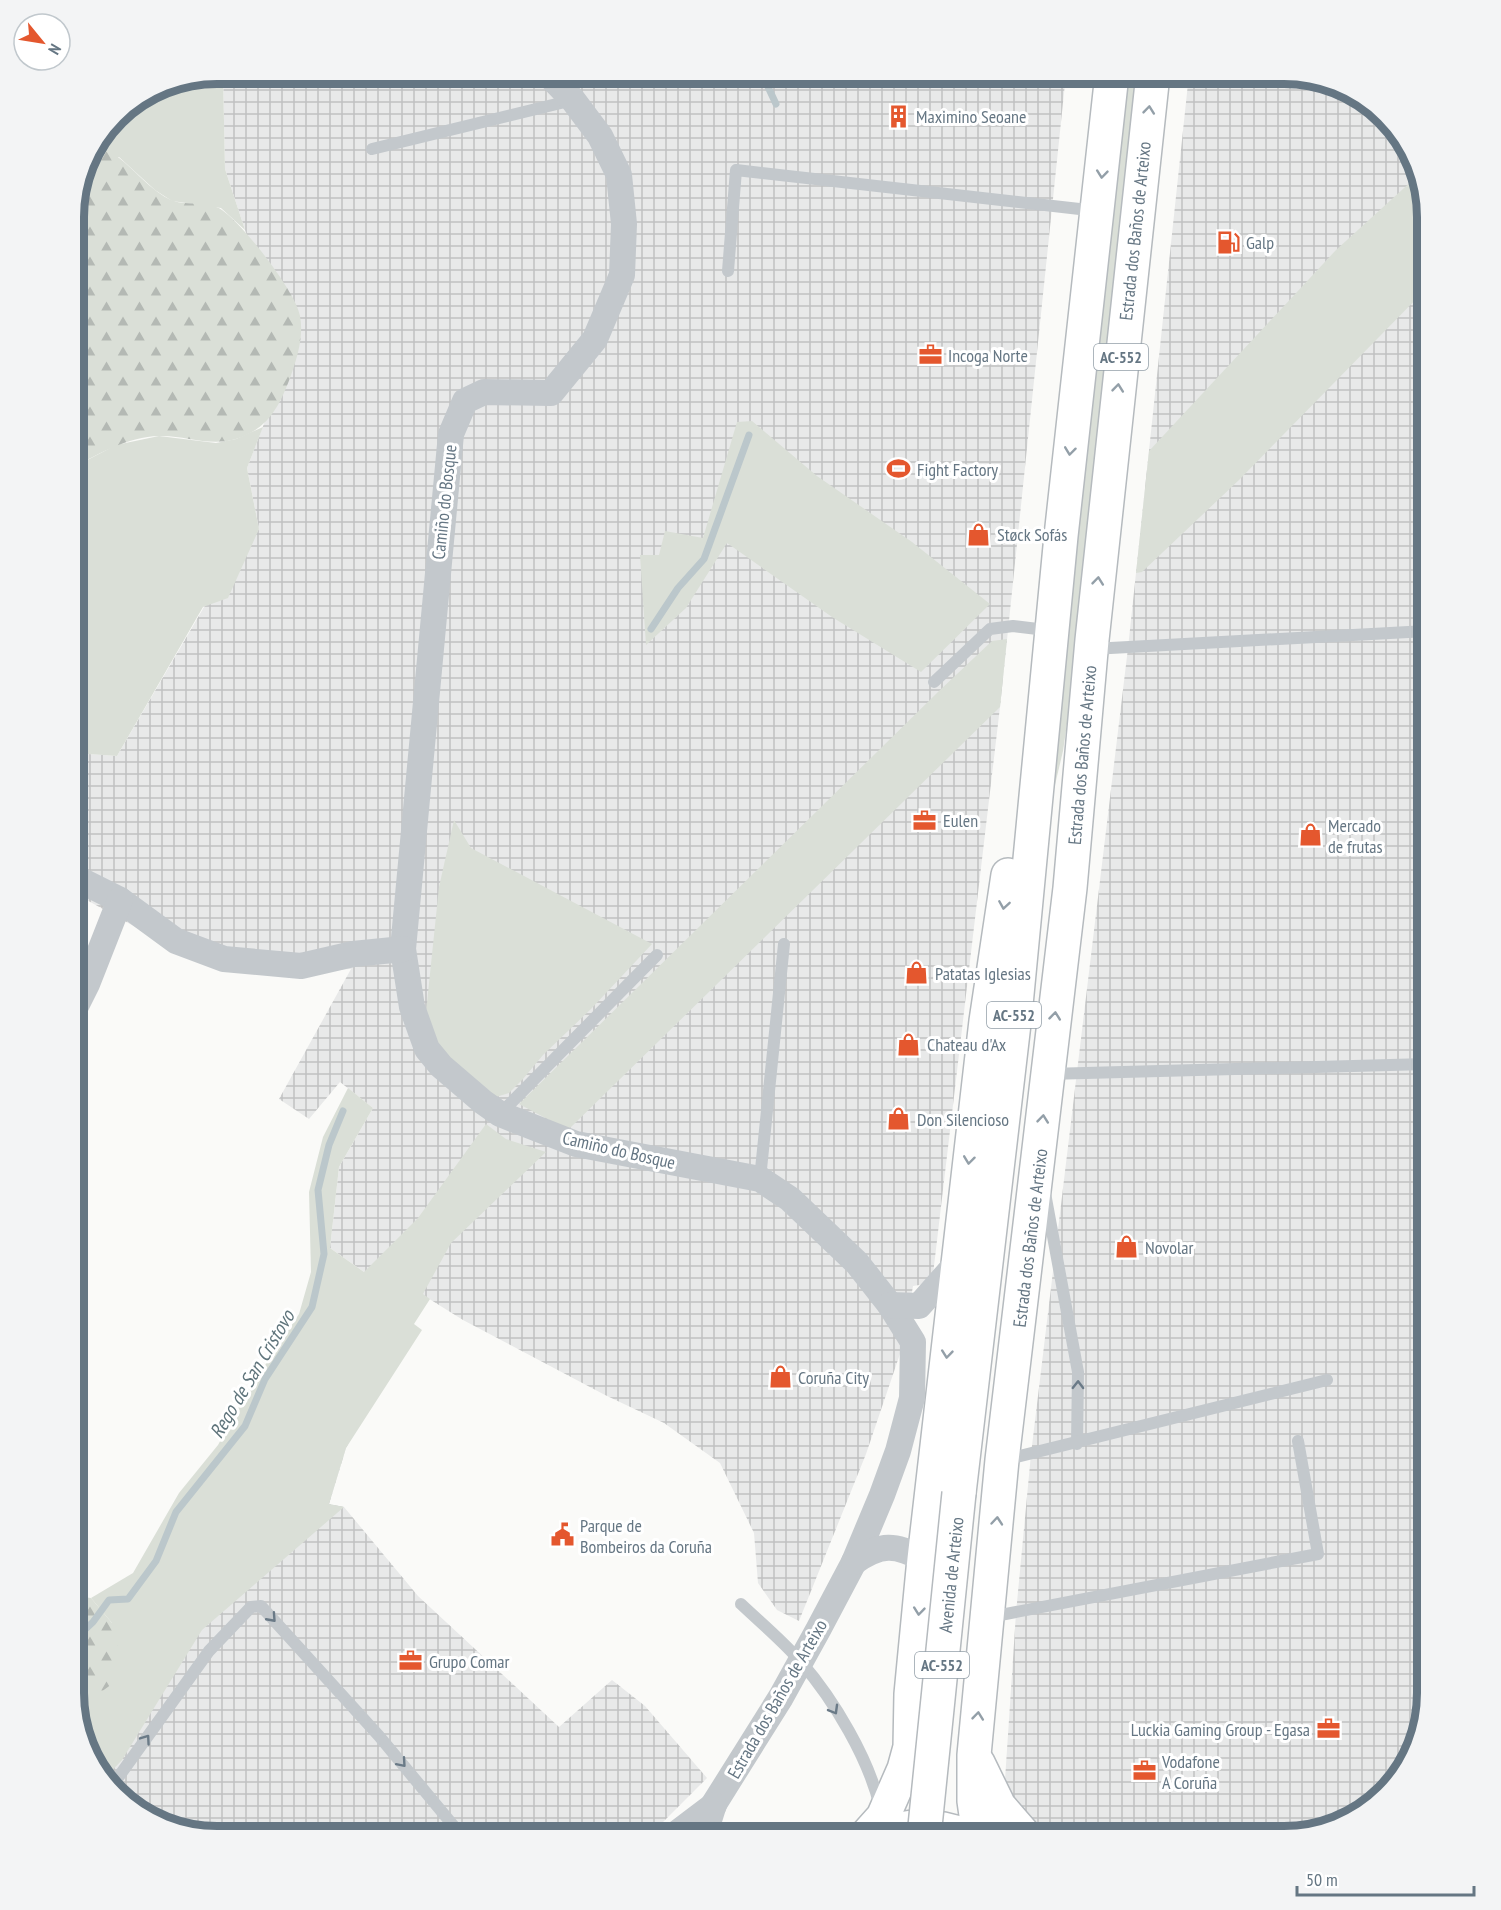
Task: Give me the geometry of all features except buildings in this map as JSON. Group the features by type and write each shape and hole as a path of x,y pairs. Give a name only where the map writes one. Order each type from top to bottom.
{"main road":[{"name":"AC-552","path":"967,1494 1061,536 1111,84"},
{"name":"Estrada dos Baños de Arteixo","path":"978,1826 974,1801 974,1755 1002,1460 1070,888 1092,645 1152,84"},
{"name":"AC-552","path":"876,1820 911,1694 916,1555 957,1263 986,1021 1061,536"},
{"name":"Estrada dos Baños de Arteixo","path":"967,1494 1044,892 1092,645"},
{"name":"Avenida de Arteixo","path":"925,1826 967,1494"},
{"name":"Avenida de Arteixo","path":"940,1826 967,1494"},
{"path":"974,1755 999,1806 1016,1826"},
{"path":"852,1826 858,1820 876,1820 904,1826"}],"street":[{"name":"Camiño do Bosque","path":"558,84 573,100 600,136 619,175 624,224 622,275 594,339 550,393 484,392 465,401 451,434 403,949 411,1007 427,1049 441,1066 500,1114 576,1144 759,1179 790,1199 857,1263 890,1305 913,1341"},
{"path":"84,881 120,900 176,941 224,958 301,966 353,954 403,949"},
{"path":"84,990 120,900"},
{"path":"890,1305 919,1306 957,1263"},
{"name":"Estrada dos Baños de Arteixo","path":"707,1826 714,1804 801,1662 854,1562 898,1450 912,1398 913,1341"},
{"name":"Estrada dos Baños de Arteixo","path":"882,1495 880,1519 884,1531 916,1555"},
{"path":"854,1562 880,1547 916,1555"},
{"path":"686,1826 714,1804"}],"lane":[{"path":"372,149 573,100"},
{"path":"728,271 736,171 1098,211"},
{"path":"934,682 990,629 1013,626 1046,630"},
{"path":"1092,645 1417,631"},
{"path":"759,1179 784,944"},
{"path":"500,1114 657,955"},
{"path":"1048,1074 1417,1064"},
{"path":"1038,1163 1056,1244 1078,1372 1077,1444"},
{"path":"1002,1460 1077,1444 1327,1380"},
{"path":"988,1617 1318,1554 1298,1441"},
{"path":"741,1604 801,1662 830,1703 860,1753 876,1820"},
{"path":"116,1780 209,1652 251,1607 261,1606 379,1736 454,1826"}],"shaded area":[{"path":"223,84 1065,84 1000,707 932,1283 913,1286 903,1345 866,1454 799,1621 777,1610 758,1583 754,1533 720,1463 664,1423 605,1395 463,1320 423,1295 346,1448 329,1504 344,1507 418,1596 559,1727 612,1680 645,1706 707,1778 657,1826 200,1825 166,1816 136,1798 123,1787 106,1767 94,1744 89,1727 85,1702 364,1272 330,1248 339,1167 373,1108 340,1082 309,1119 279,1099 351,969 265,974 148,934 84,899 84,754 117,756 204,607 259,529 247,468 288,361 225,169"},
{"path":"1188,84 1292,84 1327,91 1350,102 1372,117 1395,143 1410,174 1417,209 1417,1701 1410,1736 1395,1767 1384,1781 1358,1804 1343,1812 1327,1819 1301,1825 1026,1826 1005,1780 1016,1613 1031,1454 1128,648"}],"green space":[{"path":"223,84 225,169 245,230 221,208 172,201 155,190 119,157 97,160 117,129 143,106 174,91 200,85"},
{"path":"1125,84 1140,84 1071,696 1063,751 1050,806 1061,640"},
{"path":"109,151 169,199 182,203 210,205 222,210 255,243 289,291 301,324 293,371 271,416 247,435 216,442 169,436 148,437 115,447 84,462 84,209 94,166 101,153"},
{"path":"1412,181 1417,209 1417,298 1239,480 1142,572 1136,573 1149,451 1336,250"},
{"path":"752,421 817,476 912,542 990,604 921,672 832,617 727,543 686,608 646,645 640,555 659,555 665,531 703,538 737,422"},
{"path":"263,427 247,468 259,529 228,598 203,607 117,756 84,754 84,462 116,445 159,436 216,443 236,439"},
{"path":"1007,639 1000,707 568,1130 519,1104 940,690 992,641"},
{"path":"454,820 471,848 652,944 509,1093 496,1097 451,1064 425,1022 439,887"},
{"path":"348,1088 373,1108 339,1167 330,1248 364,1272 418,1218 486,1124 506,1139 546,1152 451,1243 423,1294 430,1299 414,1324 422,1330 346,1448 329,1504 344,1507 202,1630 122,1760 110,1772 94,1744 85,1710 84,1694 91,1692 112,1623 91,1598 133,1573 179,1493 218,1445 246,1394 299,1314 311,1272 309,1192 323,1137"},
{"path":"84,1597 91,1598 112,1623 122,1662 112,1684 101,1692 84,1695"}],"waterway":[{"name":"Rego de San Cristovo","path":"767,84 776,104"},
{"name":"Rego de San Cristovo","path":"651,629 678,588 704,559 749,435"},
{"name":"Rego de San Cristovo","path":"84,1630 109,1600 128,1599 156,1561 176,1512 245,1426 265,1379 312,1307 324,1254 318,1190 329,1145 343,1111"}],"place":[{"name":"Maximino Seoane","path":"898,116"},
{"name":"Galp","path":"1228,242"},
{"name":"Incoga Norte","path":"930,355"},
{"name":"Fight Factory","path":"899,469"},
{"name":"Støck Sofás","path":"979,534"},
{"name":"Eulen","path":"925,820"},
{"name":"Mercado de frutas","path":"1310,835"},
{"name":"Patatas Iglesias","path":"917,973"},
{"name":"Chateau d'Ax","path":"909,1044"},
{"name":"Don Silencioso","path":"899,1119"},
{"name":"Novolar","path":"1127,1247"},
{"name":"Coruña City","path":"780,1377"},
{"name":"Parque de Bombeiros da Coruña","path":"562,1535"},
{"name":"Grupo Comar","path":"411,1661"},
{"name":"Luckia Gaming Group - Egasa","path":"1328,1729"},
{"name":"Vodafone A Coruña","path":"1144,1771"}]}
